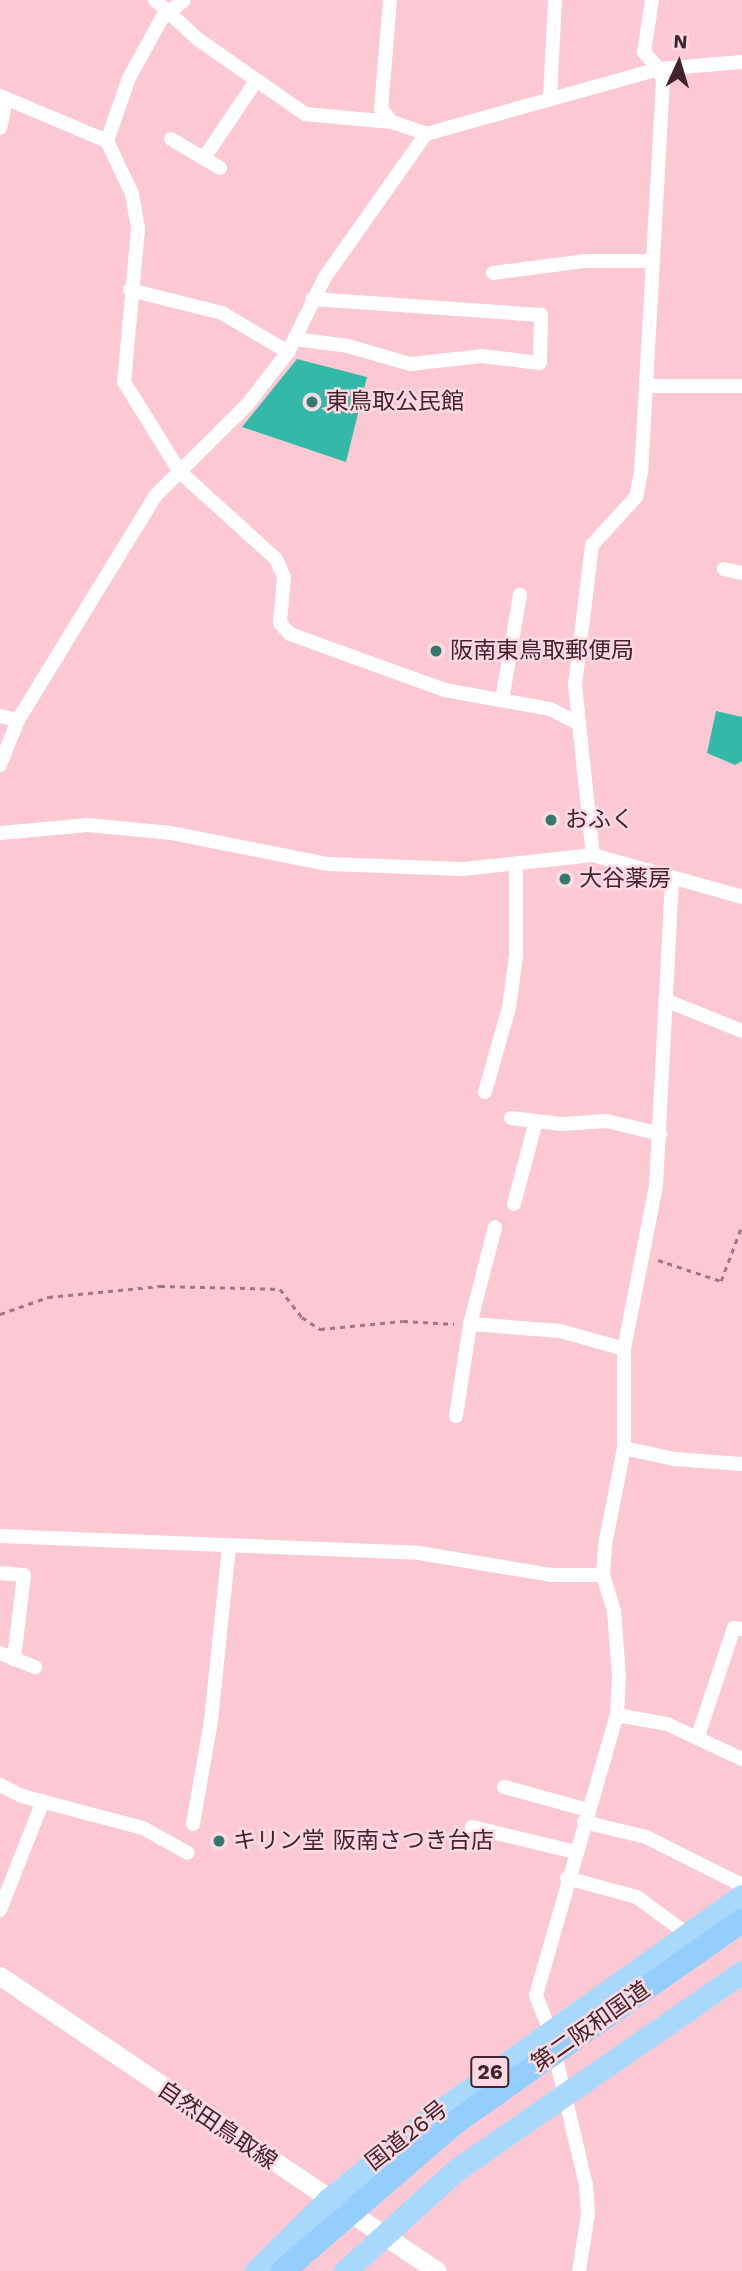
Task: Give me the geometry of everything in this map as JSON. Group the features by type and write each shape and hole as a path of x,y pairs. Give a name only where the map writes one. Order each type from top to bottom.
{"highway":[{"name":"国道26号","path":"256,2271 328,2200 549,2028 742,1896"},
{"name":"第二阪和国道","path":"283,2271 457,2121 742,1921"},
{"path":"345,2271 456,2170 742,1972"}],"main road":[{"name":"自然田鳥取線","path":"0,1976 328,2200 437,2271"}],"street":[{"path":"155,0 166,15 305,114 392,122 426,134 659,69 742,62"},
{"path":"107,141 129,78 166,15 184,0"},
{"path":"390,0 381,109 392,122"},
{"path":"550,98 555,0"},
{"path":"593,855 575,685 592,545 636,497 646,386 663,81 659,69 644,52 652,0"},
{"path":"204,158 256,81"},
{"path":"0,128 3,98 107,141 132,194 138,229 130,290 124,382 180,472 276,559 284,577 280,623 290,634 445,690 550,709 577,723"},
{"path":"0,765 18,720 155,496 247,405 291,346 313,299 426,134"},
{"path":"171,139 220,168"},
{"path":"493,273 586,261 653,261"},
{"path":"130,290 222,313 291,346 348,346 411,365 482,356 540,363 541,315 313,299"},
{"path":"646,386 742,386"},
{"path":"724,569 742,573"},
{"path":"502,700 520,595"},
{"path":"0,716 18,720"},
{"path":"0,833 88,825 171,833 328,864 463,869 593,855 742,897"},
{"path":"485,1092 509,1008 516,956 516,864"},
{"path":"575,2268 588,2214 586,2185 562,2096 549,2028 536,1995 567,1878 617,1715 614,1611 603,1575 624,1448 624,1349 660,1134 672,878"},
{"path":"665,1000 742,1031"},
{"path":"511,1118 536,1121 607,1121 660,1134"},
{"path":"514,1204 536,1121"},
{"path":"456,1416 470,1324 495,1227"},
{"path":"470,1324 560,1331 624,1349"},
{"path":"624,1448 674,1460 742,1464"},
{"path":"0,1536 419,1553 552,1575 603,1575"},
{"path":"193,1824 211,1721 229,1546"},
{"path":"0,1573 23,1575 7,1656 35,1667"},
{"path":"698,1736 734,1628 742,1629"},
{"path":"617,1715 698,1736 742,1759"},
{"path":"0,1785 43,1801 143,1828 188,1853"},
{"path":"504,1787 646,1837 742,1885"},
{"path":"0,1909 43,1801"},
{"path":"472,1827 575,1852"},
{"path":"567,1878 637,1897 687,1934"}],"path":[{"path":"642,1254 721,1281 742,1225"},
{"path":"0,1314 48,1297 160,1286 280,1289 302,1317 320,1329 403,1321 470,1324"}],"building":[{"name":"東鳥取公民館","path":"297,359 367,377 346,462 242,427"},
{"path":"716,711 742,717 742,761 735,765 707,753"}],"place":[{"name":"東鳥取公民館","path":"312,402"},
{"name":"阪南東鳥取郵便局","path":"436,651"},
{"name":"おふく","path":"551,820"},
{"name":"大谷薬房","path":"565,879"},
{"name":"キリン堂 阪南さつき台店","path":"219,1841"}]}
